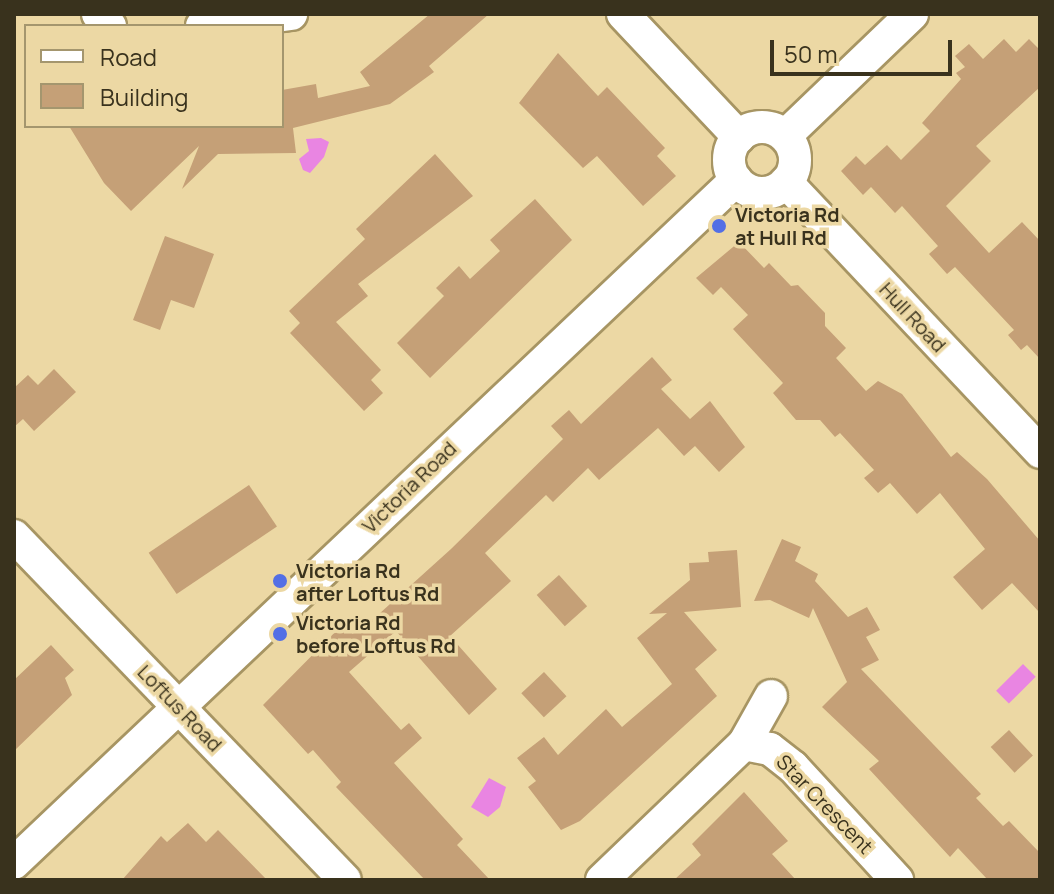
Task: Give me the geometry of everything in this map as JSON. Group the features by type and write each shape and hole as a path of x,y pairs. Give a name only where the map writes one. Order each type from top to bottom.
{"street":[{"path":"217,24 291,14"},
{"path":"623,14 739,137"},
{"path":"785,136 912,14"},
{"path":"757,127 785,136 795,164 786,182 761,192 736,180 730,162 739,137 757,127"},
{"name":"Victoria Road","path":"14,863 736,180"},
{"name":"Hull Road","path":"786,182 1040,452"},
{"name":"Loftus Road","path":"14,536 345,880"},
{"path":"602,880 744,744 771,696"},
{"name":"Star Crescent","path":"744,744 770,749 793,767 897,880"}],"shaded area":[{"path":"321,138 329,142 324,157 310,173 303,170 299,159 309,151 306,139"},
{"path":"1023,664 1036,677 1009,704 996,691"},
{"path":"489,778 506,787 500,807 488,817 471,807"}],"building":[{"path":"430,14 489,14 429,66 434,72 390,104 293,128 296,153 218,154 182,189 199,146 131,211 104,183 70,128 284,128 284,90 316,84 318,98 370,86 360,72"},
{"path":"1004,39 1016,52 1029,39 1040,50 1040,87 976,146 991,161 946,206 989,253 1022,222 1040,241 1040,359 1027,345 1021,350 1008,335 1014,330 955,267 947,274 929,254 938,246 902,206 895,213 871,187 863,195 841,171 856,156 865,165 887,145 901,160 930,131 922,123 961,79 956,73 965,67 955,56 969,44 983,59"},
{"path":"558,53 598,96 607,87 665,148 657,156 676,176 643,206 597,156 583,168 519,103"},
{"path":"435,154 473,196 358,284 368,296 336,322 381,370 371,380 383,393 364,411 290,333 300,323 289,311 365,239 356,229"},
{"path":"535,199 572,240 430,378 397,343 444,296 436,288 459,266 470,279 500,251 490,240"},
{"path":"165,236 214,254 194,308 171,300 160,330 133,320"},
{"path":"739,242 764,268 769,263 791,286 798,285 825,313 825,326 846,348 836,358 866,391 878,381 902,394 951,457 957,452 987,479 1040,541 1040,613 1012,583 982,610 953,577 985,549 940,493 917,514 890,483 878,493 864,478 874,470 840,433 835,437 820,420 796,420 773,393 783,383 733,329 748,315 721,287 713,295 696,278"},
{"path":"652,357 672,380 661,389 690,419 710,401 745,447 719,472 695,446 684,456 658,428 599,480 588,468 553,502 546,495 485,553 511,581 450,636 497,689 469,715 396,631 349,672 401,730 409,723 422,738 394,763 463,839 457,845 490,880 425,880 336,787 341,782 313,750 308,754 263,705 351,616 369,623 451,549 563,439 551,426 569,410 581,424"},
{"path":"54,369 76,392 34,431 23,419 14,427 14,388 28,375 38,385"},
{"path":"249,485 277,526 177,594 149,553"},
{"path":"782,539 801,547 795,561 818,574 815,581 848,617 867,607 880,630 866,637 879,660 861,669 981,794 976,798 1003,826 1009,821 1040,853 1040,880 988,880 958,848 950,857 869,769 879,761 822,707 847,682 813,608 809,618 770,600 754,601"},
{"path":"737,550 741,607 684,612 717,650 695,669 717,696 580,821 561,830 528,787 536,781 517,758 544,737 558,755 606,709 622,727 672,684 637,638 667,613 649,614 690,580 689,563 709,562 708,552"},
{"path":"559,575 587,606 565,626 537,595"},
{"path":"51,645 74,670 65,678 72,695 14,751 14,680"},
{"path":"544,672 567,696 544,717 521,693"},
{"path":"1009,730 1033,756 1015,773 991,747"},
{"path":"744,792 788,841 772,854 796,880 674,880 701,855 692,844"},
{"path":"188,823 206,842 218,830 267,880 122,880 161,836 167,842"}],"place":[{"name":"Victoria Rd at Hull Rd","path":"719,226"},
{"name":"Victoria Rd after Loftus Rd","path":"280,581"},
{"name":"Victoria Rd before Loftus Rd","path":"280,634"}]}
